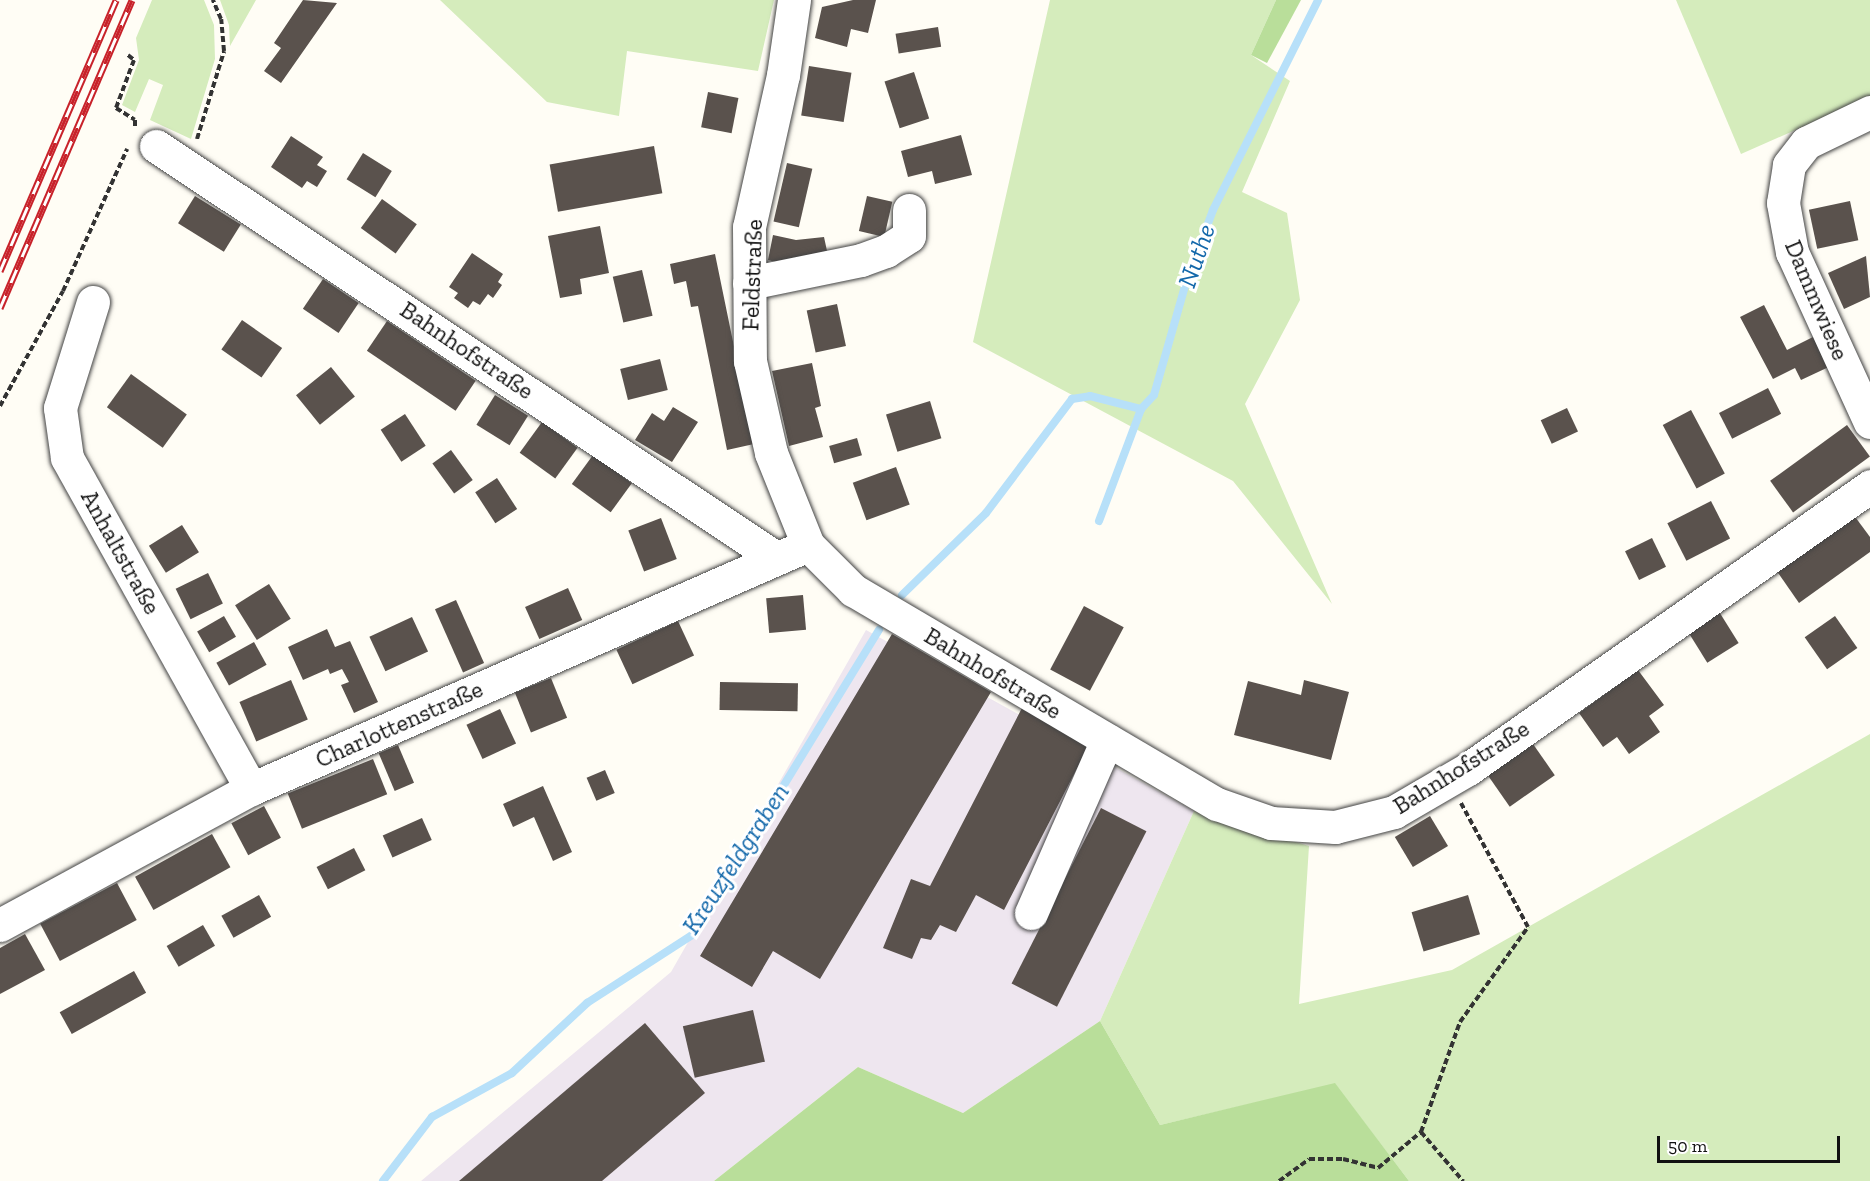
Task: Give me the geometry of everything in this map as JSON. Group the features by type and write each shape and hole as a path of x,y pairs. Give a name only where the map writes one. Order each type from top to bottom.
{"street":[{"name":"Feldstraße","path":"794,0 783,75 749,227 750,360 771,453 808,545"},
{"name":"Dammwiese","path":"1870,112 1806,143 1789,165 1783,203 1792,252 1870,422"},
{"name":"Bahnhofstraße","path":"145,140 188,165 776,558"},
{"path":"749,283 861,260 886,251 909,236 909,210"},
{"name":"Anhaltstraße","path":"93,302 60,408 67,458 252,789"},
{"name":"Bahnhofstraße","path":"808,545 853,590 1217,804 1271,823 1335,827 1394,812 1449,781 1870,486"},
{"name":"Charlottenstraße","path":"0,926 252,789 808,545"},
{"path":"1030,913 1107,740"}],"path":[{"path":"188,165 224,51 220,19 213,0"},
{"path":"0,406 145,140 135,120 116,108 134,60 128,55"},
{"path":"1279,1181 1309,1159 1343,1159 1378,1168 1421,1132 1460,1022 1528,927 1449,781"},
{"path":"1421,1132 1463,1181"}],"shaded area":[{"path":"866,630 1194,811 1100,1021 963,1113 858,1067 714,1181 421,1181 671,972"}],"green space":[{"path":"152,0 204,0 214,25 215,59 191,139 150,120 163,85 149,79 135,112 122,105 139,60 136,38"},
{"path":"220,0 256,0 230,46 229,25"},
{"path":"440,0 774,0 758,71 627,51 619,116 547,102"},
{"path":"1050,0 1276,0 1251,55 1290,81 1242,192 1287,213 1300,300 1245,404 1332,604 1233,481 973,342"},
{"path":"1276,0 1301,0 1267,63 1251,55"},
{"path":"1676,0 1870,0 1870,97 1741,154"},
{"path":"1870,734 1870,1181 1409,1181 1335,1084 1160,1125 1100,1021 1194,811 1309,846 1299,1004 1452,970"},
{"path":"1100,1021 1160,1125 1335,1083 1409,1181 714,1181 858,1067 963,1113"}],"building":[{"path":"303,0 337,3 281,83 264,71 281,48 274,43"},
{"path":"853,0 876,0 868,33 851,29 847,47 815,38 822,7"},
{"path":"938,27 941,47 899,53 896,34"},
{"path":"809,66 851,73 844,122 801,115"},
{"path":"914,72 929,119 900,128 885,82"},
{"path":"708,92 738,98 732,133 701,127"},
{"path":"961,135 972,175 935,184 932,171 908,177 901,151"},
{"path":"291,136 323,157 317,165 327,171 317,187 307,181 302,188 271,167"},
{"path":"654,146 662,193 558,212 550,164"},
{"path":"363,153 392,171 375,197 347,179"},
{"path":"787,163 812,169 799,227 774,221"},
{"path":"195,196 241,225 224,252 178,223"},
{"path":"867,196 892,202 884,237 859,231"},
{"path":"382,199 417,224 396,253 361,228"},
{"path":"1850,201 1858,240 1817,249 1809,210"},
{"path":"600,226 609,273 580,279 582,294 560,298 548,236"},
{"path":"773,235 796,240 824,237 829,260 796,268 768,260"},
{"path":"472,253 503,274 498,282 502,285 493,298 488,294 480,305 473,301 468,308 454,298 458,293 449,287"},
{"path":"715,254 754,444 727,450 698,306 691,307 686,281 674,284 670,264"},
{"path":"1866,256 1870,297 1844,309 1828,273"},
{"path":"642,270 653,316 623,323 613,277"},
{"path":"323,279 359,303 339,333 303,309"},
{"path":"837,304 846,346 816,353 807,310"},
{"path":"1764,305 1787,350 1819,334 1833,365 1801,380 1795,368 1773,379 1740,317"},
{"path":"242,320 282,348 261,378 221,349"},
{"path":"387,321 476,381 456,411 367,351"},
{"path":"660,359 668,390 628,400 620,369"},
{"path":"812,363 821,406 815,408 823,437 789,446 772,371"},
{"path":"331,367 355,397 320,425 296,395"},
{"path":"131,374 187,415 163,448 107,407"},
{"path":"1768,388 1781,414 1732,439 1719,413"},
{"path":"495,395 528,416 510,445 476,425"},
{"path":"930,401 941,438 897,452 886,414"},
{"path":"673,407 698,422 672,462 635,440 652,413 664,421"},
{"path":"1567,408 1578,432 1552,444 1541,420"},
{"path":"1691,410 1725,474 1697,489 1663,425"},
{"path":"405,414 426,446 401,462 381,430"},
{"path":"542,422 578,448 555,479 520,453"},
{"path":"1847,425 1870,457 1793,512 1770,481"},
{"path":"857,438 862,455 834,463 829,446"},
{"path":"451,450 473,480 454,493 432,464"},
{"path":"593,455 632,483 611,512 572,484"},
{"path":"896,467 910,505 866,520 853,483"},
{"path":"497,478 517,509 495,523 475,492"},
{"path":"1711,501 1730,538 1686,561 1667,523"},
{"path":"1853,514 1870,537 1870,552 1799,603 1776,570"},
{"path":"661,518 677,559 644,572 628,531"},
{"path":"182,525 199,552 166,573 149,546"},
{"path":"1652,538 1666,567 1639,580 1625,551"},
{"path":"208,573 223,604 191,619 176,589"},
{"path":"269,584 291,619 257,640 235,605"},
{"path":"568,588 582,620 539,639 525,607"},
{"path":"803,595 806,630 769,633 766,598"},
{"path":"456,600 484,663 463,672 435,609"},
{"path":"1084,606 1124,627 1090,691 1050,670"},
{"path":"1718,610 1739,643 1707,663 1687,630"},
{"path":"224,616 236,637 209,652 197,632"},
{"path":"1835,616 1857,648 1827,669 1805,637"},
{"path":"412,617 428,651 385,671 369,637"},
{"path":"678,621 694,655 632,684 616,650"},
{"path":"327,629 335,647 350,641 378,702 354,713 341,685 349,682 342,669 330,674 328,669 303,680 288,647"},
{"path":"892,634 991,692 820,979 773,951 752,987 700,956"},
{"path":"254,642 267,665 229,686 216,663"},
{"path":"1638,670 1664,705 1649,716 1660,732 1629,754 1617,737 1603,747 1579,713"},
{"path":"551,678 567,718 531,732 515,693"},
{"path":"291,680 308,720 256,741 239,702"},
{"path":"1304,680 1349,692 1331,760 1234,735 1248,681 1301,695"},
{"path":"720,682 798,683 797,711 720,710"},
{"path":"1022,708 1088,747 1004,910 976,895 956,932 940,925 931,940 921,938 912,959 883,948 911,879 930,886"},
{"path":"500,709 516,743 483,759 466,725"},
{"path":"1533,744 1555,775 1510,807 1488,776"},
{"path":"398,745 414,783 395,791 379,753"},
{"path":"373,759 387,794 302,829 288,793"},
{"path":"605,770 615,793 596,801 587,778"},
{"path":"543,786 572,852 553,861 534,817 513,827 503,804"},
{"path":"264,806 281,838 248,855 231,823"},
{"path":"1101,808 1146,831 1057,1007 1012,984"},
{"path":"1430,816 1448,846 1413,867 1395,837"},
{"path":"422,818 432,840 392,857 383,835"},
{"path":"212,834 230,867 153,910 135,877"},
{"path":"354,848 365,870 328,889 317,867"},
{"path":"117,883 137,920 60,961 40,924"},
{"path":"259,895 271,917 234,938 221,916"},
{"path":"1468,895 1480,934 1424,951 1412,912"},
{"path":"203,925 215,946 179,967 167,946"},
{"path":"25,934 45,970 0,994 0,948"},
{"path":"134,971 146,993 72,1034 60,1012"},
{"path":"753,1010 765,1062 695,1078 683,1026"},
{"path":"645,1023 705,1093 602,1181 459,1181"}],"waterway":[{"name":"Nuthe","path":"1099,521 1141,409 1154,395 1186,283 1213,210 1318,0"},
{"name":"Kreuzfeldgraben","path":"902,595 986,513 1072,399 1090,396 1141,409"},
{"name":"Kreuzfeldgraben","path":"383,1181 432,1117 512,1073 587,1003 692,935 879,630"}],"railway":[{"path":"0,271 116,0"},
{"path":"0,308 132,0"}]}
